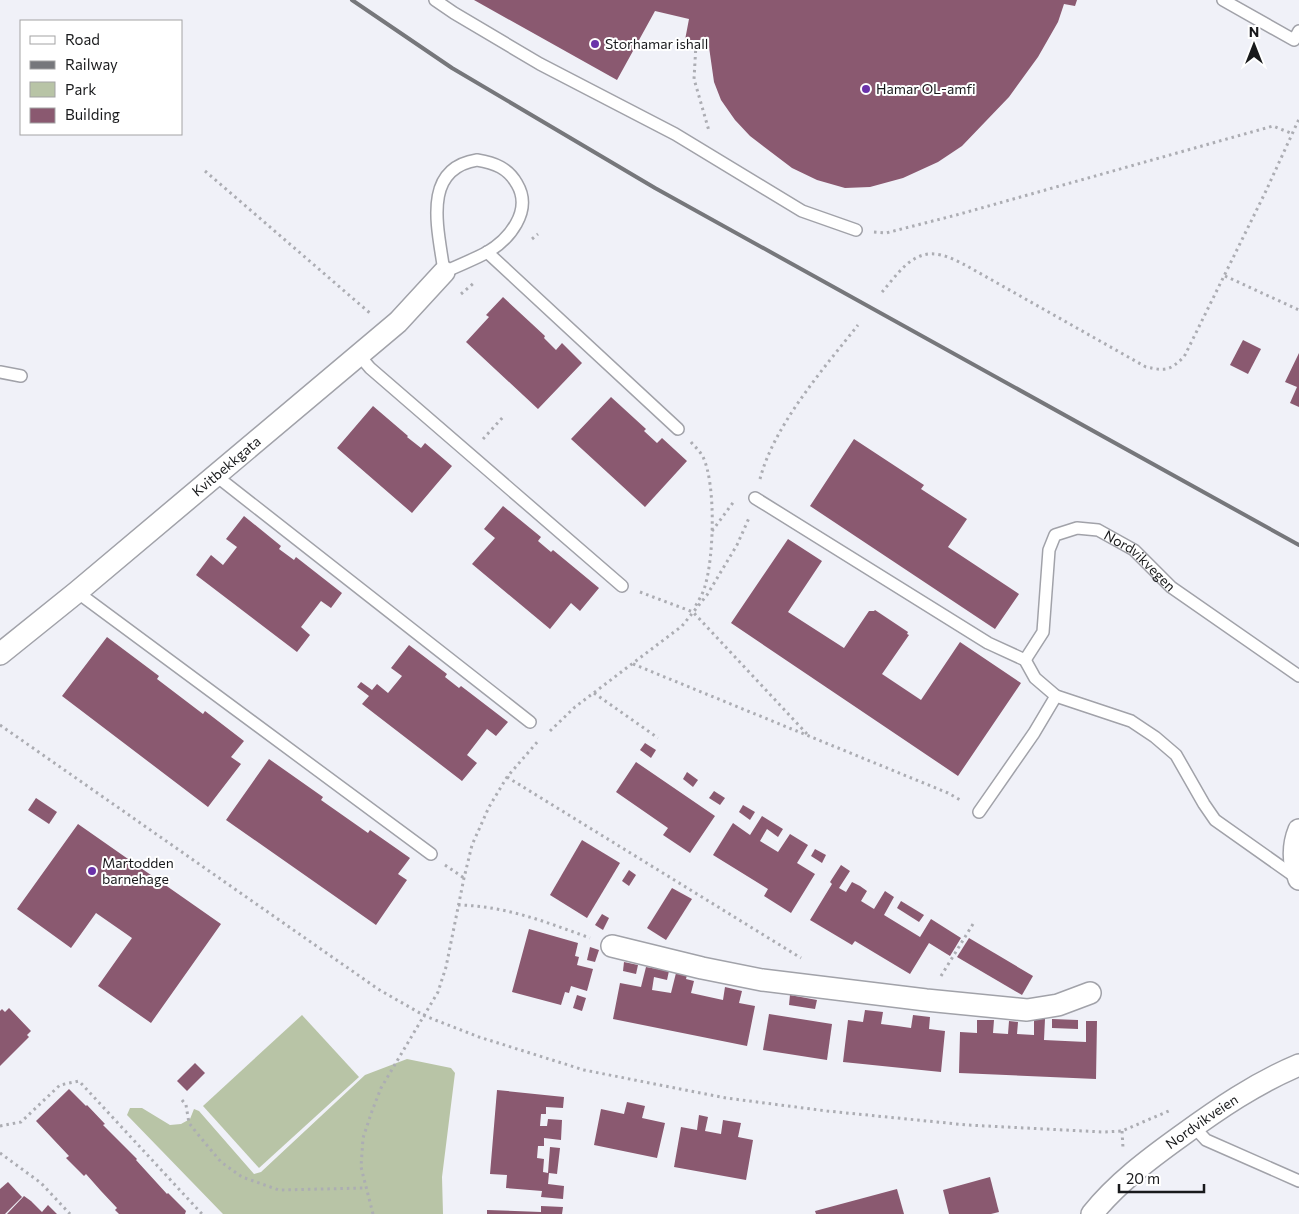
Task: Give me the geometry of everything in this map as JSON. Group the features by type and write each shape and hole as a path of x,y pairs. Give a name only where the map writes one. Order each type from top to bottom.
{"street":[{"name":"Kvitbekkgata","path":"0,654 77,592 359,355 389,329 444,272"},
{"path":"1299,830 1295,841 1294,861 1299,879"},
{"path":"612,946 702,968 762,980 1027,1010 1058,1005 1090,993"},
{"name":"Nordvikveien","path":"1092,1214 1104,1199 1144,1163 1194,1127 1228,1103 1268,1079 1299,1065"}],"lane":[{"path":"435,0 540,64 675,134 802,211 856,230"},
{"path":"1223,0 1294,40 1299,32"},
{"path":"468,161 492,162 501,166 512,176 520,190 522,209 520,220 508,235 487,252 444,272 436,218 436,204 440,187 452,170 468,161"},
{"path":"487,252 678,429"},
{"path":"359,355 370,368 622,586"},
{"path":"0,372 21,376"},
{"path":"215,475 530,722"},
{"path":"755,498 988,643 1025,660 1035,678 1056,696 1131,721 1155,737 1176,755 1215,820 1299,879"},
{"name":"Nordvikvegen","path":"1025,660 1043,632 1049,550 1055,535 1077,528 1098,530 1134,550 1171,587 1299,676"},
{"path":"77,592 430,854"},
{"path":"979,812 1034,734 1056,696"},
{"path":"1194,1127 1206,1140 1298,1179"}],"path":[{"path":"696,44 694,79 716,160"},
{"path":"882,292 909,261 931,253 943,255 967,266 1146,367 1163,370 1174,366 1184,357 1225,276 1299,119"},
{"path":"856,230 886,233 923,224 1197,149 1273,126 1293,134"},
{"path":"205,171 389,329"},
{"path":"1225,276 1299,310"},
{"path":"373,1214 361,1167 363,1138 381,1088 438,992 448,959 472,844 489,807 508,777 538,741 575,708 682,626 707,595 737,545 752,511 764,466 782,430 818,375 858,324"},
{"path":"470,454 503,417"},
{"path":"678,429 702,454 708,469 712,519 705,586 692,612"},
{"path":"622,586 692,612 809,736"},
{"path":"633,664 948,793 979,812"},
{"path":"594,693 658,738"},
{"path":"0,725 378,989 424,1016 479,1037 584,1070 726,1098 827,1111 967,1125 1103,1132 1122,1131"},
{"path":"508,777 804,960"},
{"path":"458,905 504,909 612,946"},
{"path":"926,1000 973,924"},
{"path":"0,1126 21,1122 60,1085 79,1081 202,1214"},
{"path":"182,1100 186,1105 189,1122 196,1132 221,1162 242,1177 280,1190 365,1188"},
{"path":"0,1153 41,1183 70,1214"}],"green space":[{"path":"302,1015 359,1077 259,1168 203,1106"},
{"path":"407,1059 451,1068 455,1073 442,1177 443,1214 223,1214 127,1115 130,1108 142,1108 170,1125 181,1124 190,1119 194,1109 199,1111 254,1174 261,1172 365,1075"}],"building":[{"name":"Hamar OL-amfi","path":"474,0 1077,0 1075,6 1064,4 1058,22 1038,57 1009,97 962,146 938,162 903,178 870,187 845,188 817,180 792,168 750,136 735,120 721,100 714,82 708,40 685,40 689,19 655,11 617,80"},
{"path":"503,297 545,336 544,338 556,350 562,343 582,363 538,409 466,342 489,317 486,315"},
{"path":"1243,340 1261,349 1248,374 1230,365"},
{"path":"1299,353 1299,407 1290,403 1297,387 1285,382"},
{"path":"611,397 646,429 644,431 657,443 662,438 687,461 645,507 571,439"},
{"path":"373,406 421,448 425,443 452,466 412,513 337,448"},
{"path":"854,439 924,485 921,489 967,519 948,547 1019,594 995,629 810,506"},
{"path":"503,506 541,537 538,541 551,552 553,550 599,588 580,611 571,603 550,629 472,564 495,538 484,529"},
{"path":"244,516 281,546 279,549 294,560 296,557 342,593 331,608 321,601 301,627 310,635 297,652 196,575 211,555 223,565 237,547 226,539"},
{"path":"788,539 822,561 788,612 844,648 869,611 875,610 908,632 907,634 909,635 882,674 921,700 960,642 1021,683 958,776 731,623"},
{"path":"107,637 159,676 157,679 203,714 205,711 244,741 231,757 241,764 208,807 62,696"},
{"path":"409,645 447,674 445,677 459,688 461,686 508,722 496,736 487,729 467,755 477,763 462,781 362,704 369,696 357,687 361,682 372,690 377,684 388,693 402,676 391,668"},
{"path":"645,743 656,750 651,758 640,750"},
{"path":"269,759 323,797 321,800 368,833 370,830 410,858 398,874 407,880 376,925 226,820"},
{"path":"636,762 715,816 690,853 663,835 668,828 616,792"},
{"path":"687,772 698,780 693,787 683,779"},
{"path":"714,791 725,798 720,805 709,798"},
{"path":"36,798 57,812 49,824 28,810"},
{"path":"743,805 755,812 750,820 739,812"},
{"path":"762,816 783,829 778,837 767,829 760,841 778,852 790,834 808,845 797,863 815,874 791,913 764,896 768,889 713,855 733,823 750,835"},
{"path":"78,824 221,924 151,1023 98,986 132,938 96,913 71,948 17,909"},
{"path":"582,840 620,863 587,918 550,895"},
{"path":"815,849 826,855 822,863 811,856"},
{"path":"841,865 850,871 839,888 846,892 852,882 860,886 867,891 861,901 874,909 885,891 894,897 884,915 920,937 931,919 961,938 950,956 929,943 910,974 855,941 852,945 810,920"},
{"path":"629,870 636,875 629,886 622,881"},
{"path":"672,888 692,899 666,940 647,928"},
{"path":"901,901 924,915 919,922 897,908"},
{"path":"602,914 609,918 603,930 595,925"},
{"path":"529,929 578,943 575,956 579,957 577,965 593,969 587,991 571,986 569,993 565,992 561,1005 512,992"},
{"path":"969,938 1033,976 1022,995 957,957"},
{"path":"590,947 599,950 595,962 587,960"},
{"path":"624,962 638,965 636,974 623,971"},
{"path":"646,967 669,971 667,980 654,977 652,990 671,993 676,973 687,975 686,979 694,981 691,993 723,1000 725,987 742,991 739,1003 755,1006 747,1046 613,1019 620,983 641,987"},
{"path":"577,995 586,998 582,1011 573,1008"},
{"path":"790,995 817,1000 815,1009 789,1005"},
{"path":"9,1008 31,1031 27,1035 29,1037 0,1066 0,1011 2,1009 5,1012"},
{"path":"865,1010 883,1012 881,1024 911,1028 913,1015 930,1017 929,1029 945,1031 941,1072 843,1062 848,1020 863,1022"},
{"path":"769,1014 832,1024 827,1060 763,1050"},
{"path":"1034,1019 1045,1019 1044,1040 1086,1042 1086,1021 1097,1021 1096,1079 959,1073 960,1032 977,1033 977,1020 994,1020 993,1033 1008,1034 1009,1021 1018,1022 1017,1034 1034,1035"},
{"path":"1052,1019 1078,1020 1078,1029 1052,1028"},
{"path":"195,1063 205,1073 187,1091 177,1081"},
{"path":"69,1089 105,1124 103,1125 137,1159 167,1194 186,1211 185,1214 119,1214 115,1210 117,1208 86,1174 84,1176 66,1158 69,1156 36,1121"},
{"path":"497,1090 564,1097 563,1108 546,1107 546,1114 541,1114 540,1126 547,1126 548,1119 562,1120 561,1140 544,1138 544,1146 538,1146 537,1158 544,1159 543,1172 548,1173 550,1147 560,1148 557,1174 549,1173 548,1184 564,1186 563,1199 541,1197 542,1191 506,1188 507,1175 490,1174"},
{"path":"627,1102 645,1106 642,1118 665,1123 657,1158 594,1145 601,1109 624,1114"},
{"path":"699,1115 708,1117 705,1131 721,1134 723,1120 741,1123 738,1137 753,1140 746,1180 674,1167 681,1127 697,1130"},
{"path":"990,1177 999,1212 991,1214 949,1214 943,1190"},
{"path":"8,1182 22,1197 5,1214 0,1214 0,1189"},
{"path":"897,1189 904,1214 816,1214 815,1211"},
{"path":"24,1196 42,1212 48,1205 57,1214 7,1214"},
{"path":"541,1206 563,1207 562,1214 487,1214 487,1210 541,1212"}],"railway":[{"path":"352,0 452,68 655,188 1299,545"}],"place":[{"name":"Storhamar ishall","path":"595,44"},
{"name":"Hamar OL-amfi","path":"866,89"},
{"name":"Martodden barnehage","path":"92,871"}]}
